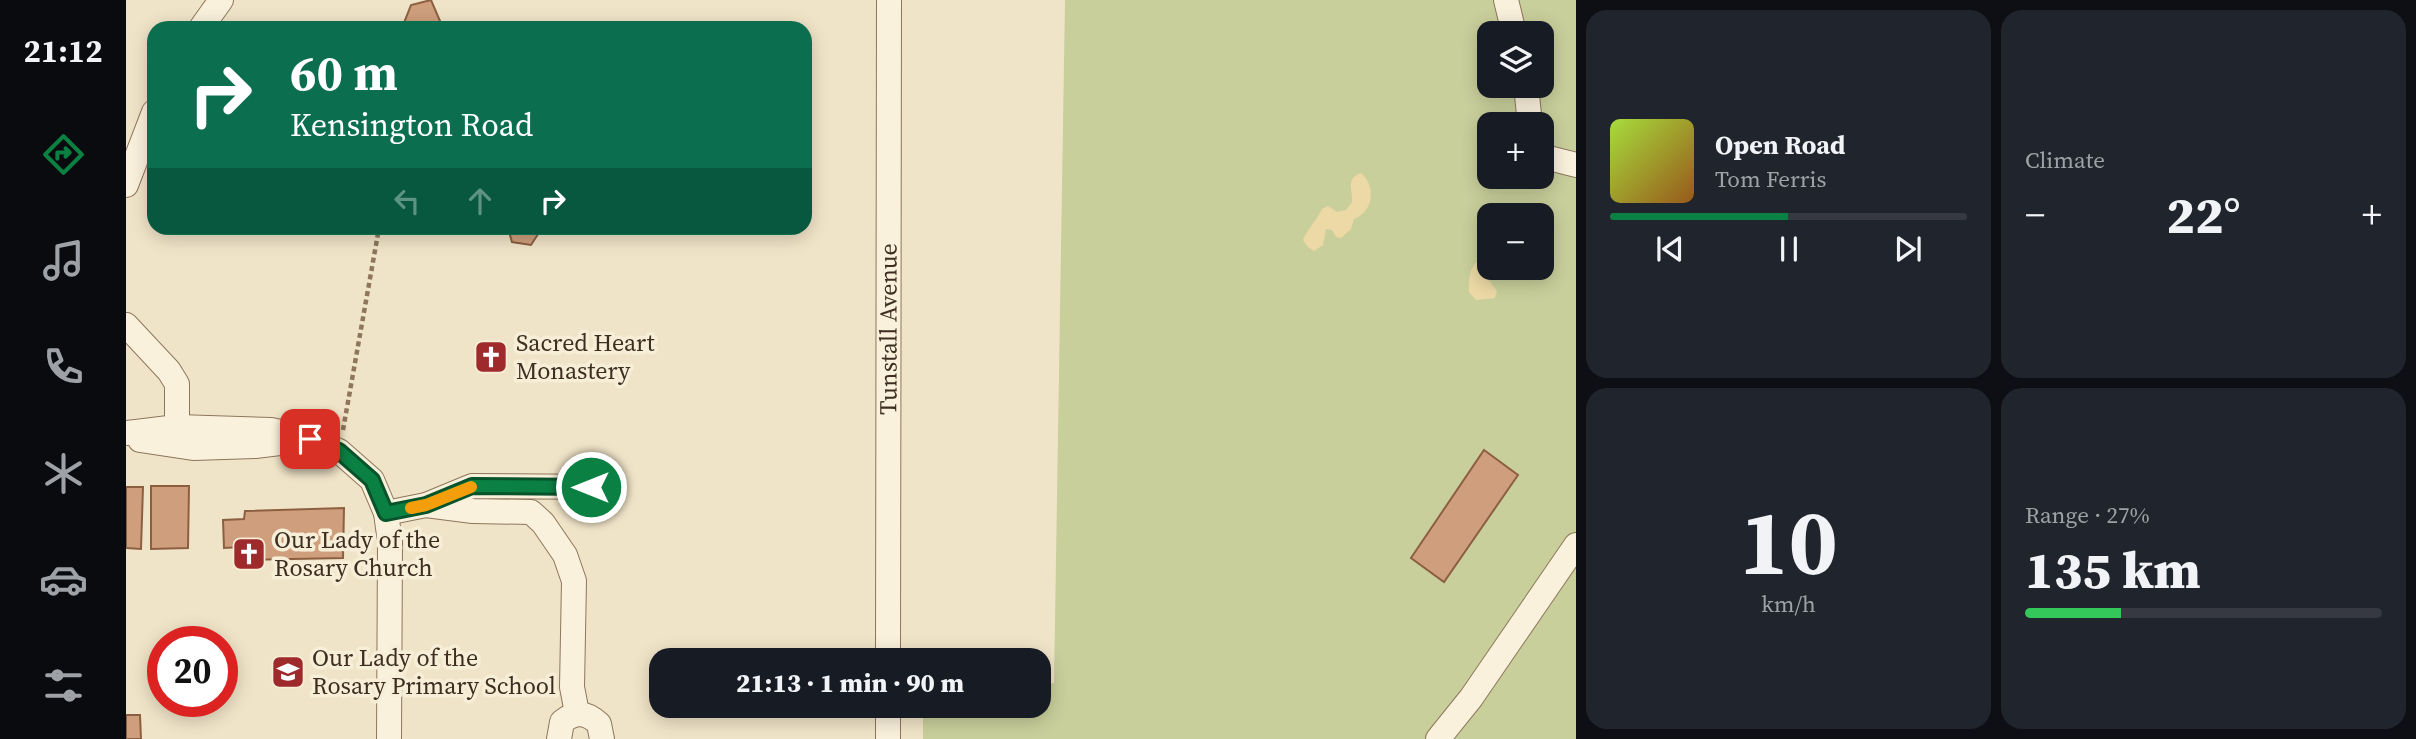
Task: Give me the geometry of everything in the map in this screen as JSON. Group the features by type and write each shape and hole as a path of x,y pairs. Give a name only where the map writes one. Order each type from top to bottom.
{"street":[{"path":"206,21 221,0"},
{"name":"Tunstall Avenue","path":"888,648 890,0"},
{"path":"1506,0 1511,21"},
{"path":"126,185 147,130"},
{"path":"1554,159 1576,165"},
{"path":"126,325 169,371 177,384 177,426"},
{"path":"126,435 177,426 271,430 310,439 339,451 372,480 386,513 390,542 389,739"},
{"path":"126,435 193,448 255,446 310,439"},
{"path":"386,513 426,505 472,486 606,487"},
{"path":"426,505 472,511 531,512 543,523 565,555 574,581 572,687 577,713"},
{"path":"1438,739 1471,698 1576,545"},
{"path":"559,739 562,722 577,713 586,714 599,724 602,739"},
{"path":"888,718 888,739"}],"path":[{"path":"348,402 378,235"}],"green space":[{"path":"1065,0 1576,0 1576,739 923,739 923,718 1051,718 1051,683 1054,683"}],"sand":[{"path":"1361,173 1371,192 1369,205 1354,219 1351,229 1341,238 1336,237 1332,230 1326,229 1323,245 1314,251 1303,240 1307,233 1322,209 1328,206 1337,212 1346,210 1352,202 1351,181"},
{"path":"1477,262 1477,280 1489,280 1497,291 1495,298 1476,300 1469,292 1470,274"}],"building":[{"path":"431,0 440,21 405,21 411,5"},
{"path":"510,235 537,235 531,245 512,242"},
{"path":"1484,450 1518,475 1444,582 1411,558"},
{"path":"151,486 189,486 188,548 151,549"},
{"path":"126,487 143,487 141,549 126,548"},
{"path":"344,508 343,558 245,560 243,547 224,548 223,520 244,519 245,511"},
{"path":"126,715 140,715 141,739 126,739"}],"slow traffic":[{"path":"411,508 426,505 471,487"}],"place":[{"name":"Sacred Heart Monastery","path":"491,357"},
{"name":"Our Lady of the Rosary Church","path":"249,554"},
{"name":"Our Lady of the Rosary Primary School","path":"288,672"}],"route":[{"path":"310,439 339,451 372,480 386,513 426,505 472,486 591,487"}]}
